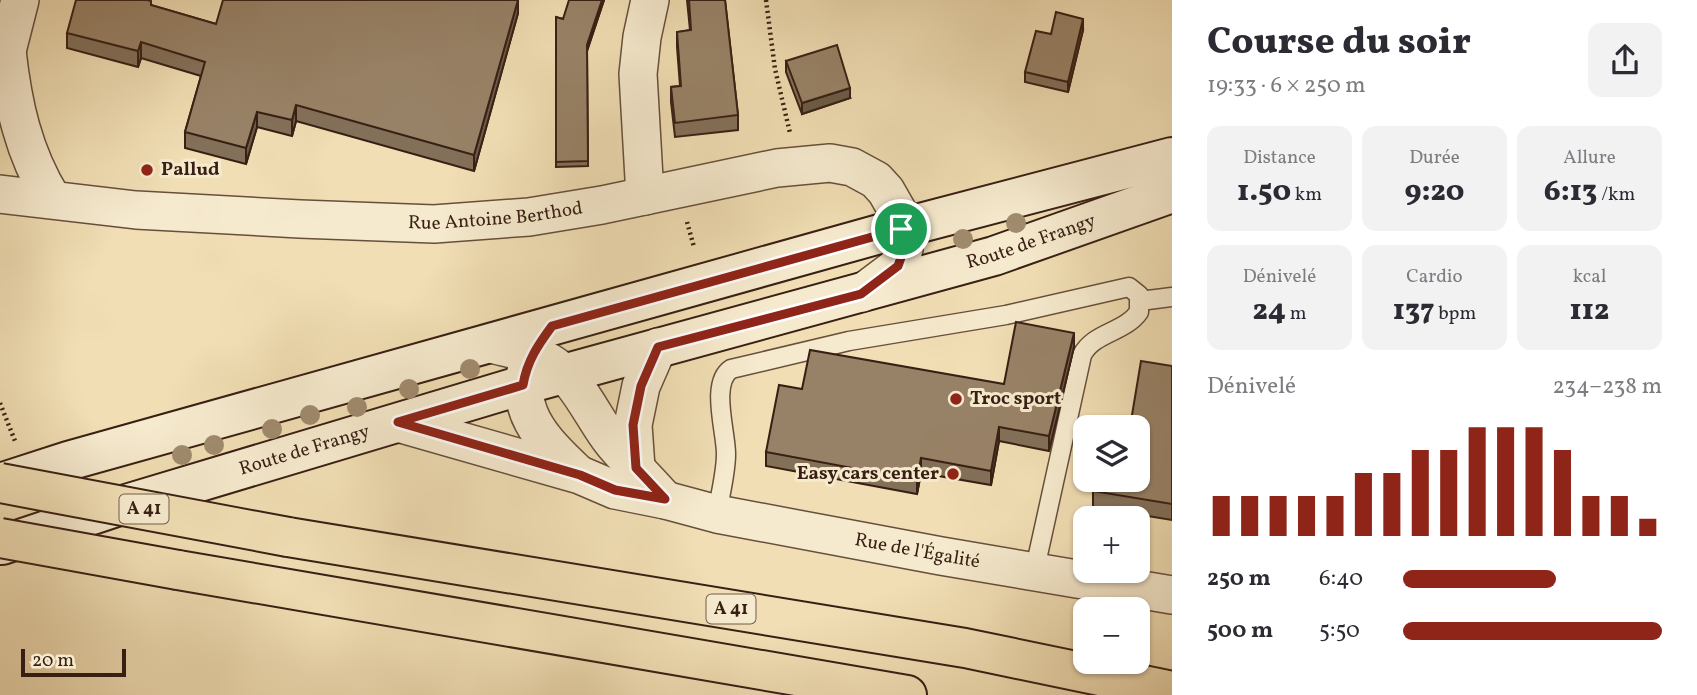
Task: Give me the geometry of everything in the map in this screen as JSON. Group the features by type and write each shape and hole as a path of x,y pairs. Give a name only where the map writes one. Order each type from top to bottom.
{"highway":[{"name":"A 41","path":"0,483 288,537 965,648 1172,691"},
{"path":"0,538 907,695"}],"main road":[{"name":"Route de Frangy","path":"0,545 398,422 536,355 901,229 1172,157"},
{"name":"Route de Frangy","path":"0,483 81,457 491,344 536,355 564,374 994,256 1172,193"}],"street":[{"path":"20,0 3,58 18,124 38,176 52,199"},
{"path":"645,196 638,74 650,0"},
{"name":"Rue Antoine Berthod","path":"0,194 177,213 434,224 528,217 799,165 830,163 863,172 876,180 898,212 901,229"},
{"path":"861,294 898,266 904,249 901,229"},
{"path":"636,468 633,425 641,386 658,347"},
{"name":"Rue de l'Égalité","path":"536,355 530,418 545,443 580,475"},
{"path":"564,374 594,411 611,441 665,499"},
{"name":"Rue de l'Égalité","path":"398,422 580,475 615,490 665,499 717,514 1034,573 1172,595"}],"lane":[{"path":"717,514 726,455 720,390 725,373 732,369 849,341 1006,315 1129,287 1135,290 1140,301 1139,312 1134,318 1090,342 1082,355 1034,573"},
{"path":"1140,301 1172,297"}],"path":[{"path":"766,0 777,80 799,165"},
{"path":"687,222 698,260"}],"building":[{"path":"76,0 147,0 151,1 151,5 216,24 223,0 518,0 474,155 296,105 292,120 257,112 246,148 185,132 205,62 141,42 138,51 67,33"},
{"path":"569,0 602,0 587,45 588,161 556,162 556,17 563,19"},
{"path":"689,0 725,0 738,115 675,123 671,87 681,86 677,32 691,30"},
{"path":"1056,12 1083,19 1068,82 1025,72 1036,31 1051,34"},
{"path":"837,45 850,88 802,103 786,61"},
{"path":"1016,322 1074,333 1049,436 999,427 991,471 921,458 917,480 766,452 779,385 802,389 810,350 1004,384"},
{"path":"1141,361 1172,366 1172,504 1099,492 1150,492 1150,415 1132,415"}],"place":[{"name":"Pallud","path":"147,170"},
{"name":"Troc sport","path":"956,399"},
{"name":"Easy cars center","path":"953,474"}],"route":[{"path":"901,229 904,249 898,266 861,294 658,347 641,386 633,425 636,468 665,499 615,490 580,475 398,422 523,385 532,355 552,326 901,229"}]}
